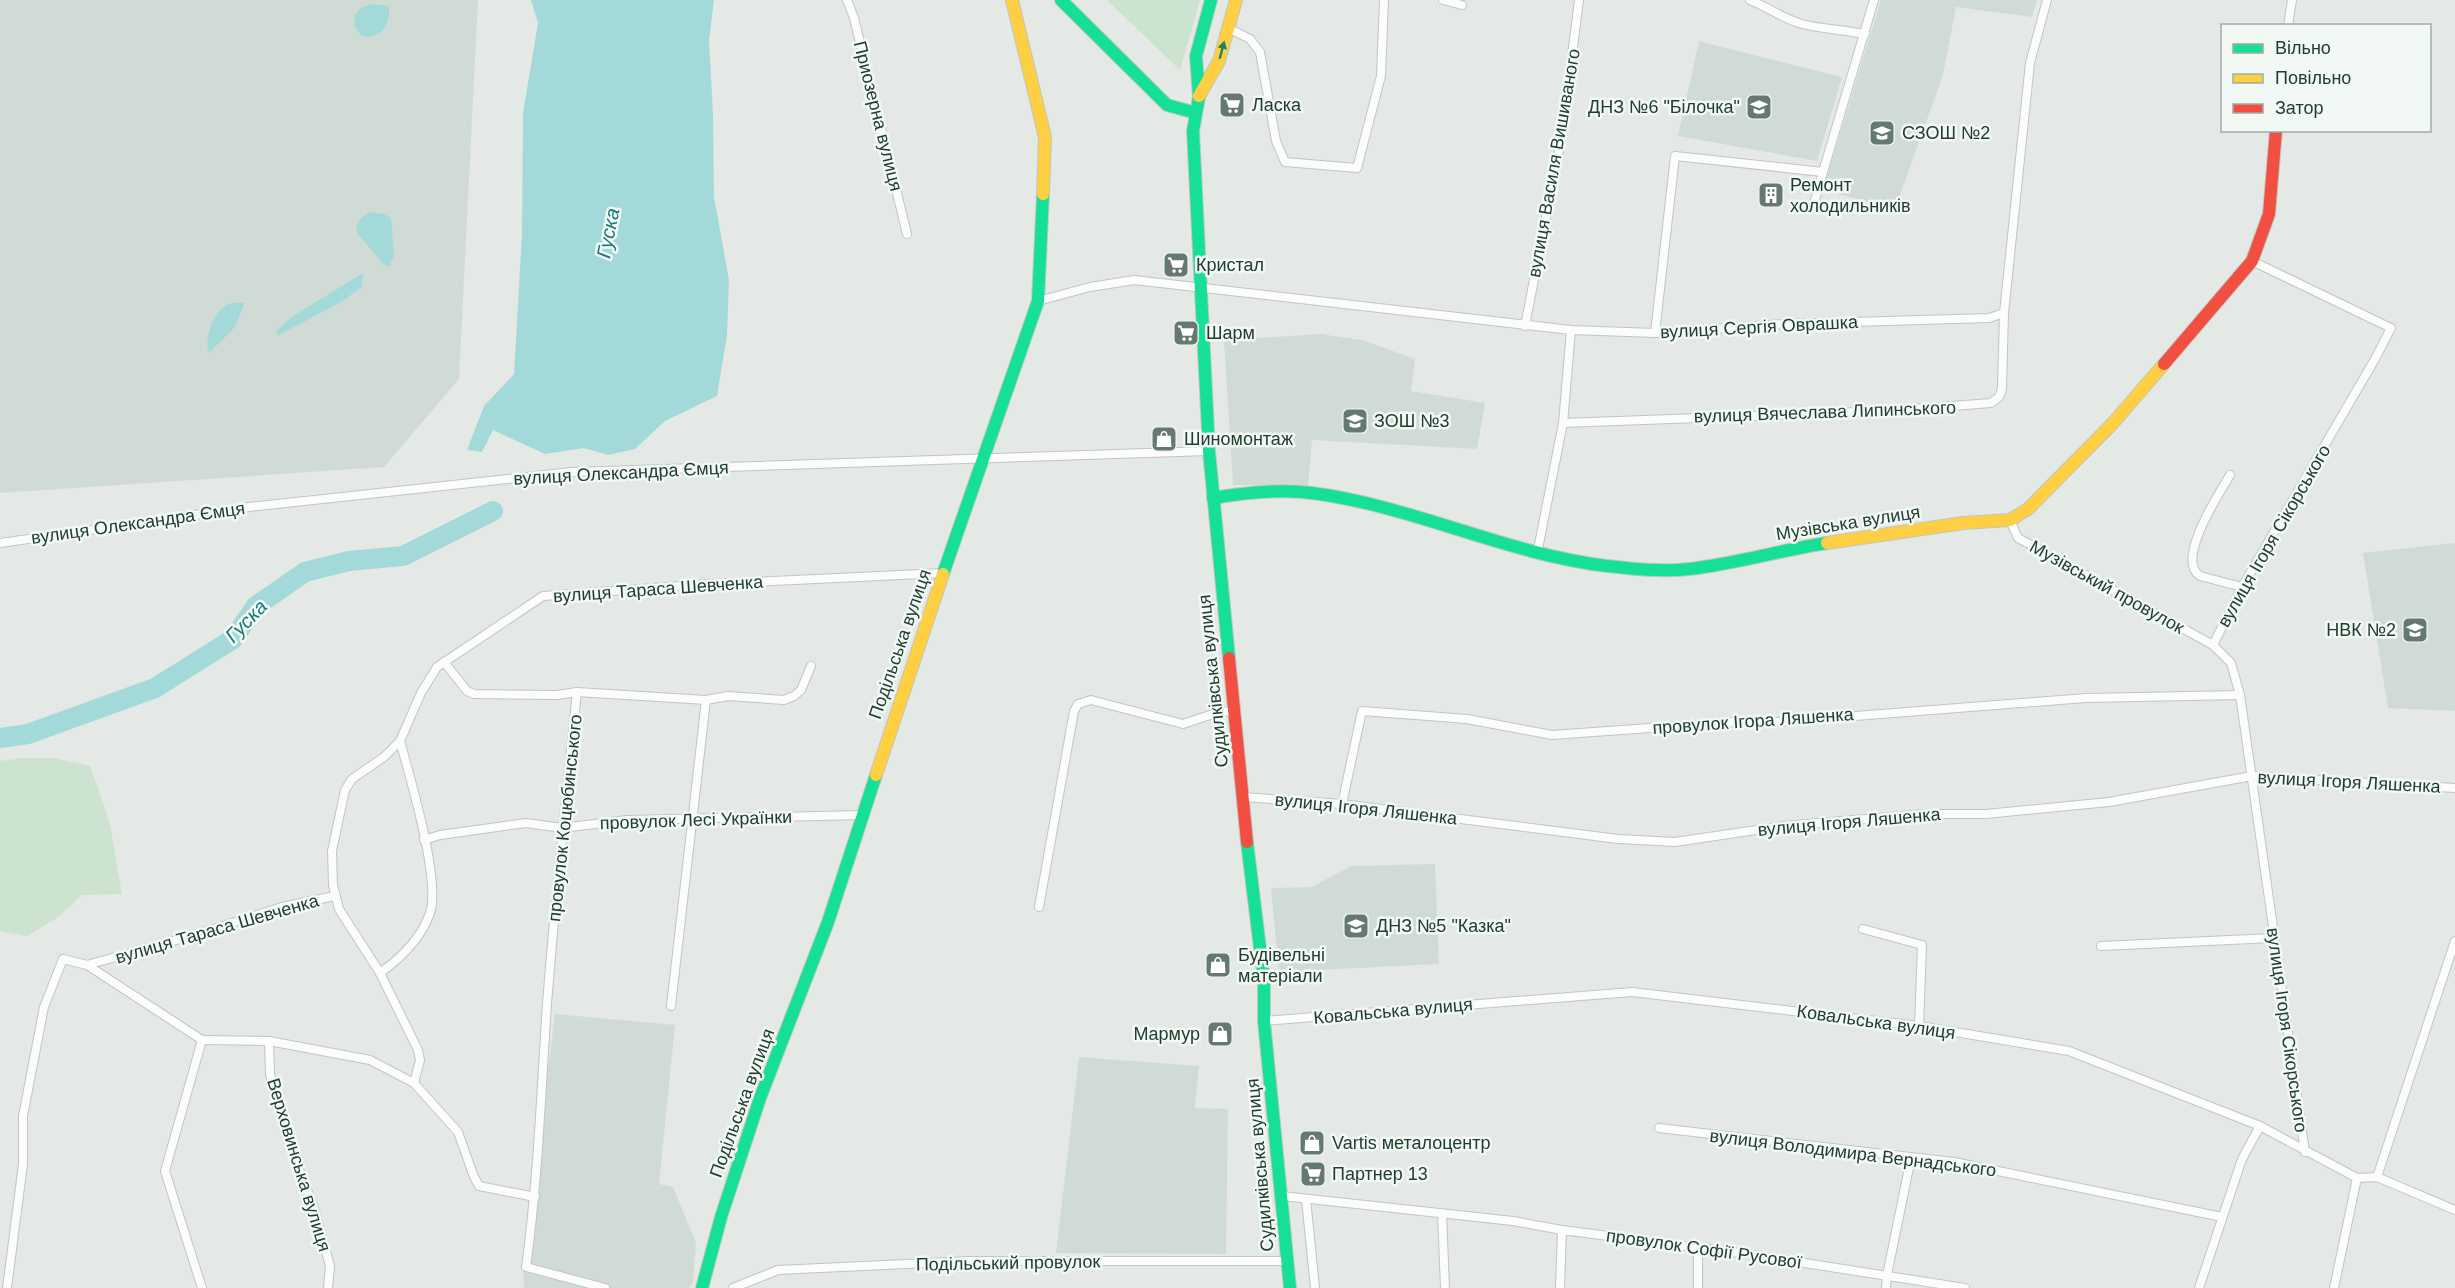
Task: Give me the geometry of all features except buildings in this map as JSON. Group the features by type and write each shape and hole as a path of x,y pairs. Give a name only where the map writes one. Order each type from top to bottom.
{"street":[{"name":"Приозерна вулиця","path":"847,0 854,18 907,234"},
{"name":"Подільська вулиця","path":"702,1288 721,1217 757,1109 828,922 943,573 1038,301 1045,137 1012,0"},
{"path":"1061,0 1167,105 1196,113"},
{"name":"Судилківська вулиця","path":"1211,0 1196,56 1198,97 1193,131 1209,451 1242,797 1264,981 1264,1021 1290,1288"},
{"name":"Судилківська вулиця","path":"1198,97 1219,61 1236,0"},
{"path":"1228,28 1250,39 1260,52 1276,141 1285,162 1357,168 1381,76 1384,0"},
{"path":"1443,0 1462,5"},
{"name":"вулиця Василя Вишиваного","path":"1525,326 1562,135 1580,0"},
{"path":"1750,0 1777,15 1803,24 1864,34"},
{"path":"1813,207 1874,0"},
{"path":"2004,313 2030,63 2047,0"},
{"path":"2288,24 2292,0"},
{"path":"2010,520 2028,509 2114,423 2252,261 2269,214 2276,132"},
{"path":"1655,333 1675,156 1823,172"},
{"name":"вулиця Ігоря Сікорського","path":"2252,261 2391,328 2242,587 2213,645 2231,663 2240,695 2305,1152"},
{"name":"вулиця Сергія Оврашка","path":"1038,301 1090,287 1134,280 1525,326 1655,333 1785,324 1989,318 2004,313"},
{"name":"вулиця Вячеслава Липинського","path":"1563,423 1898,411 1991,403 1999,397 2002,388 2004,313"},
{"path":"1537,554 1563,423 1571,330"},
{"name":"вулиця Олександра Ємця","path":"0,543 249,507 572,472 1209,451"},
{"path":"2230,476 2200,532 2192,564 2195,572 2200,576 2242,587"},
{"name":"Музівська вулиця","path":"1214,498 1239,494 1311,493 1371,505 1537,554 1622,569 1689,569 1807,546 1964,523 2010,520"},
{"name":"Музівський провулок","path":"2010,520 2018,538 2213,645"},
{"name":"вулиця Тараса Шевченка","path":"7,1288 23,1164 23,1116 44,1007 63,959 87,965 191,936 261,913 334,896 332,850 345,790 352,779 384,757 400,741 427,681 436,667 543,596 610,593 709,584 943,573"},
{"path":"444,662 467,691 474,694 558,695 578,692"},
{"name":"провулок Коцюбинського","path":"605,1288 526,1267 535,1197 547,1007 562,828 578,692 706,700 728,696 790,699 801,690 811,666"},
{"name":"провулок Ігора Ляшенка","path":"1342,804 1362,711 1467,719 1552,735 1788,721 2086,698 2240,695"},
{"path":"671,1006 706,700"},
{"path":"1039,907 1074,711 1078,704 1090,700 1183,724 1219,712 1234,711"},
{"path":"380,973 404,954 423,927 429,913 432,885 424,840 400,741"},
{"name":"вулиця Ігоря Ляшенка","path":"1242,797 1342,804 1618,838 1675,842 1783,825 1925,814 1986,814 2109,802 2253,776 2455,788"},
{"name":"провулок Лесі Українки","path":"424,840 440,835 526,823 562,828 619,821 862,815"},
{"path":"334,896 345,920 380,973 418,1050 420,1060 414,1083"},
{"path":"1863,929 1922,945 1919,1026"},
{"path":"2101,946 2273,938"},
{"path":"2377,1177 2455,941"},
{"path":"87,965 202,1040 269,1041 370,1060 414,1083 458,1132 479,1186 535,1197"},
{"name":"Ковальська вулиця","path":"1264,1021 1632,992 1919,1026 2069,1051 2260,1126 2357,1178 2377,1177 2455,1210"},
{"path":"202,1040 165,1171 202,1288"},
{"name":"Верховинська вулиця","path":"269,1041 270,1074 287,1138 314,1208 330,1266 328,1288"},
{"path":"2199,1288 2242,1159 2260,1126"},
{"name":"вулиця Володимира Вернадського","path":"1659,1128 1954,1162 2222,1217"},
{"path":"1886,1288 1911,1158"},
{"path":"2334,1288 2357,1178"},
{"name":"провулок Софії Русової","path":"1282,1196 1513,1221 1965,1288"},
{"path":"1306,1199 1315,1288"},
{"path":"1442,1213 1445,1288"},
{"path":"1560,1288 1562,1230"},
{"path":"1698,1248 1698,1288"},
{"name":"Подільський провулок","path":"733,1288 778,1270 970,1262 1287,1261"}],"shaded area":[{"path":"0,0 478,0 459,379 384,467 0,493"},
{"name":"СЗОШ №2","path":"1881,0 2037,0 2032,17 1956,7 1943,75 1895,209 1823,190"},
{"name":"ДНЗ №6 \"Білочка\"","path":"1699,41 1842,77 1817,161 1678,136"},
{"name":"ЗОШ №3","path":"1320,334 1362,340 1415,359 1411,391 1485,403 1477,449 1312,440 1308,486 1233,485 1224,340"},
{"name":"НВК №2","path":"2455,543 2455,711 2388,708 2363,553"},
{"name":"ДНЗ №5 \"Казка\"","path":"1435,864 1439,964 1279,972 1271,888 1312,887 1351,866"},
{"path":"555,1014 675,1025 659,1184 673,1187 696,1243 693,1281 689,1288 524,1288 523,1268"},
{"path":"1079,1057 1199,1066 1195,1108 1228,1109 1226,1254 1056,1253"}],"green space":[{"path":"1107,0 1200,0 1180,70"},
{"path":"21,758 53,758 90,766 109,820 122,894 82,895 57,918 27,936 0,931 0,761"}],"water":[{"path":"531,0 714,0 709,41 714,197 729,280 727,335 717,396 665,421 635,449 608,455 584,448 545,454 493,430 482,452 467,450 484,406 514,374 522,234 523,113 538,23"},
{"path":"374,4 389,6 386,24 380,33 369,37 362,36 354,26 355,17 358,10"},
{"path":"371,212 384,214 391,218 394,256 389,267 383,264 357,233 360,220"},
{"path":"363,273 362,287 341,302 279,335 275,332 293,316"},
{"path":"245,302 235,327 209,353 208,334 217,314 228,304"}],"waterway":[{"name":"Гуска","path":"0,738 28,734 155,688 233,639 256,606 305,572 349,561 403,556 493,511"}],"traffic: fast":[{"path":"1061,0 1167,105 1196,113"},
{"path":"1211,0 1196,56 1199,97 1193,131 1209,451 1229,658"},
{"path":"943,574 1038,301 1043,194"},
{"path":"1213,498 1288,491 1350,499 1569,560 1638,569 1669,570 1706,567 1827,543"},
{"path":"702,1288 721,1217 760,1098 828,922 876,775"},
{"path":"1247,842 1264,981 1264,1021 1290,1288"}],"traffic: slow":[{"path":"1012,0 1045,137 1043,194"},
{"path":"1199,96 1219,61 1236,0"},
{"path":"1827,543 1963,523 2010,520 2028,509 2113,423 2164,364"},
{"path":"876,775 943,574"}],"traffic: jam":[{"path":"2164,364 2252,261 2269,214 2276,132"},
{"path":"1229,658 1247,842"}],"place":[{"name":"Ласка","path":"1232,105"},
{"name":"ДНЗ №6 \"Білочка\"","path":"1759,107"},
{"name":"СЗОШ №2","path":"1882,133"},
{"name":"Ремонт холодильників","path":"1771,195"},
{"name":"Кристал","path":"1176,265"},
{"name":"Шарм","path":"1186,333"},
{"name":"ЗОШ №3","path":"1355,421"},
{"name":"Шиномонтаж","path":"1164,439"},
{"name":"НВК №2","path":"2415,630"},
{"name":"ДНЗ №5 \"Казка\"","path":"1356,926"},
{"name":"Будівельні матеріали","path":"1218,965"},
{"name":"Мармур","path":"1220,1034"},
{"name":"Vartis металоцентр","path":"1312,1143"},
{"name":"Партнер 13","path":"1313,1174"}]}
